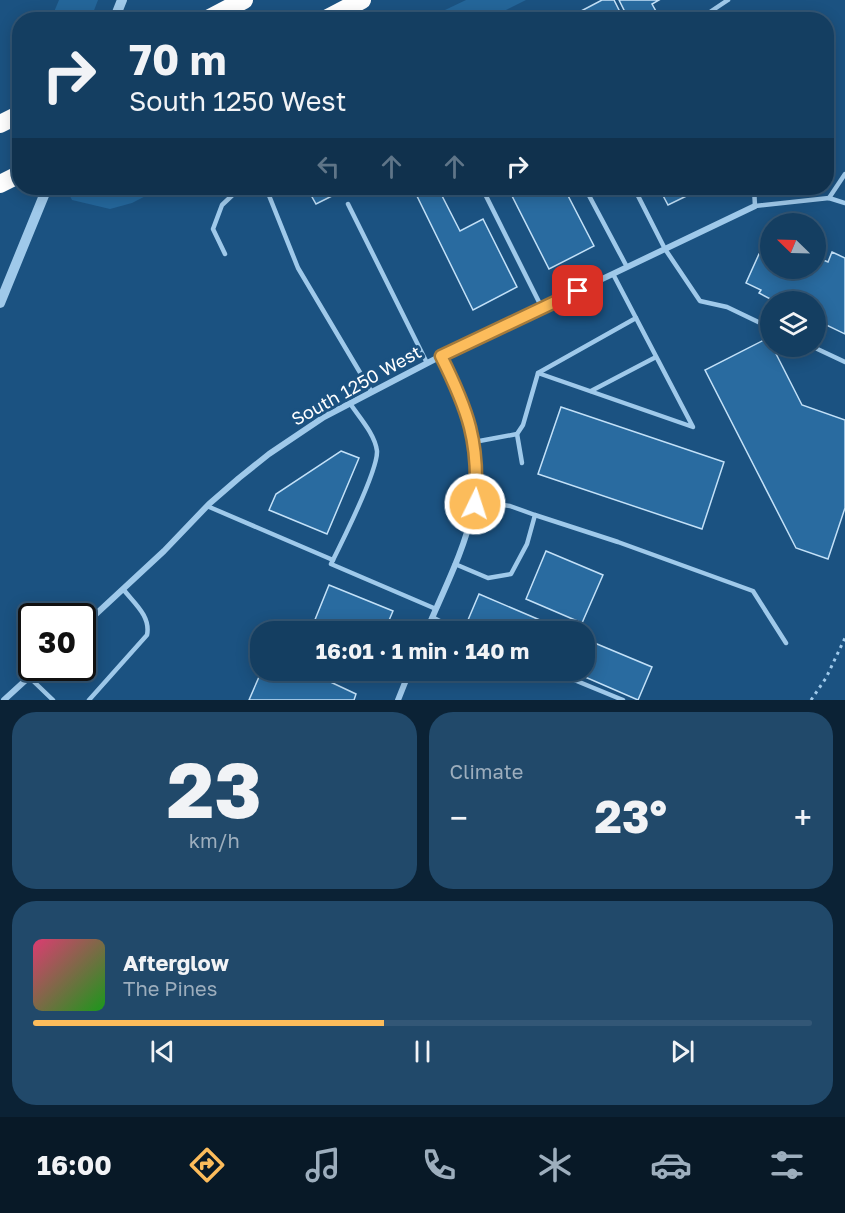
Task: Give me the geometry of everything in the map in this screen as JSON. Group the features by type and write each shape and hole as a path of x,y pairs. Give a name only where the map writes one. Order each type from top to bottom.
{"highway":[{"path":"221,12 244,0"},
{"path":"339,12 362,0"}],"street":[{"path":"0,303 44,195"},
{"name":"South 1250 West","path":"96,614 207,506 269,454 297,434 349,402 441,356 755,206"},
{"path":"430,621 470,528 477,477 474,442 461,396 441,356"},
{"path":"3,700 24,681"},
{"path":"398,700 406,681"}],"lane":[{"path":"710,12 728,0"},
{"path":"834,190 845,174"},
{"path":"225,254 213,229 222,205 233,195"},
{"path":"269,195 298,268 371,391"},
{"path":"486,195 542,308"},
{"path":"589,195 627,267"},
{"path":"638,195 665,249 700,301 727,307 760,323"},
{"path":"754,195 755,206 829,198 845,203"},
{"path":"348,204 427,363"},
{"path":"538,373 693,427 613,274"},
{"path":"522,464 517,434 523,425 538,373 636,318"},
{"path":"826,353 845,362"},
{"path":"591,391 656,357"},
{"path":"349,402 373,438 377,453 370,478 331,564 436,609"},
{"path":"474,442 517,434"},
{"path":"475,501 510,506 753,591 786,643"},
{"path":"207,506 333,560"},
{"path":"455,564 488,578 511,574 527,544 536,515"},
{"path":"89,700 147,635 148,627 145,616 123,589"},
{"path":"432,617 440,621"},
{"path":"33,681 53,700"},
{"path":"577,681 623,700"}],"path":[{"path":"811,700 826,678 845,638"}],"shaded area":[{"path":"59,0 98,0 93,12 54,12"},
{"path":"466,0 526,0 502,12 441,12"},
{"path":"147,195 132,203 110,209 72,200 70,196"}],"building":[{"path":"602,0 614,0 620,12 579,12"},
{"path":"619,0 659,0 652,4 656,12 625,12"},
{"path":"311,195 334,195 316,204"},
{"path":"416,195 442,195 460,231 483,219 517,287 473,310"},
{"path":"512,195 568,195 594,246 549,269"},
{"path":"663,195 689,195 668,205"},
{"path":"832,252 845,258 845,334 826,325 826,291 760,291 746,283 759,254 760,279 826,279 826,261 828,262"},
{"path":"760,342 760,357 778,357 802,405 845,420 845,508 828,559 796,548 705,370"},
{"path":"561,407 724,462 702,529 538,474"},
{"path":"341,451 359,458 327,534 269,510 276,494"},
{"path":"546,551 603,575 583,621 577,621 526,599"},
{"path":"329,585 393,611 389,621 314,621"},
{"path":"479,594 542,621 468,621"},
{"path":"595,643 652,667 638,700 594,681"},
{"path":"257,681 328,681 356,694 354,700 249,700"}],"route":[{"path":"475,504 477,477 469,418 441,356 578,291"}]}
